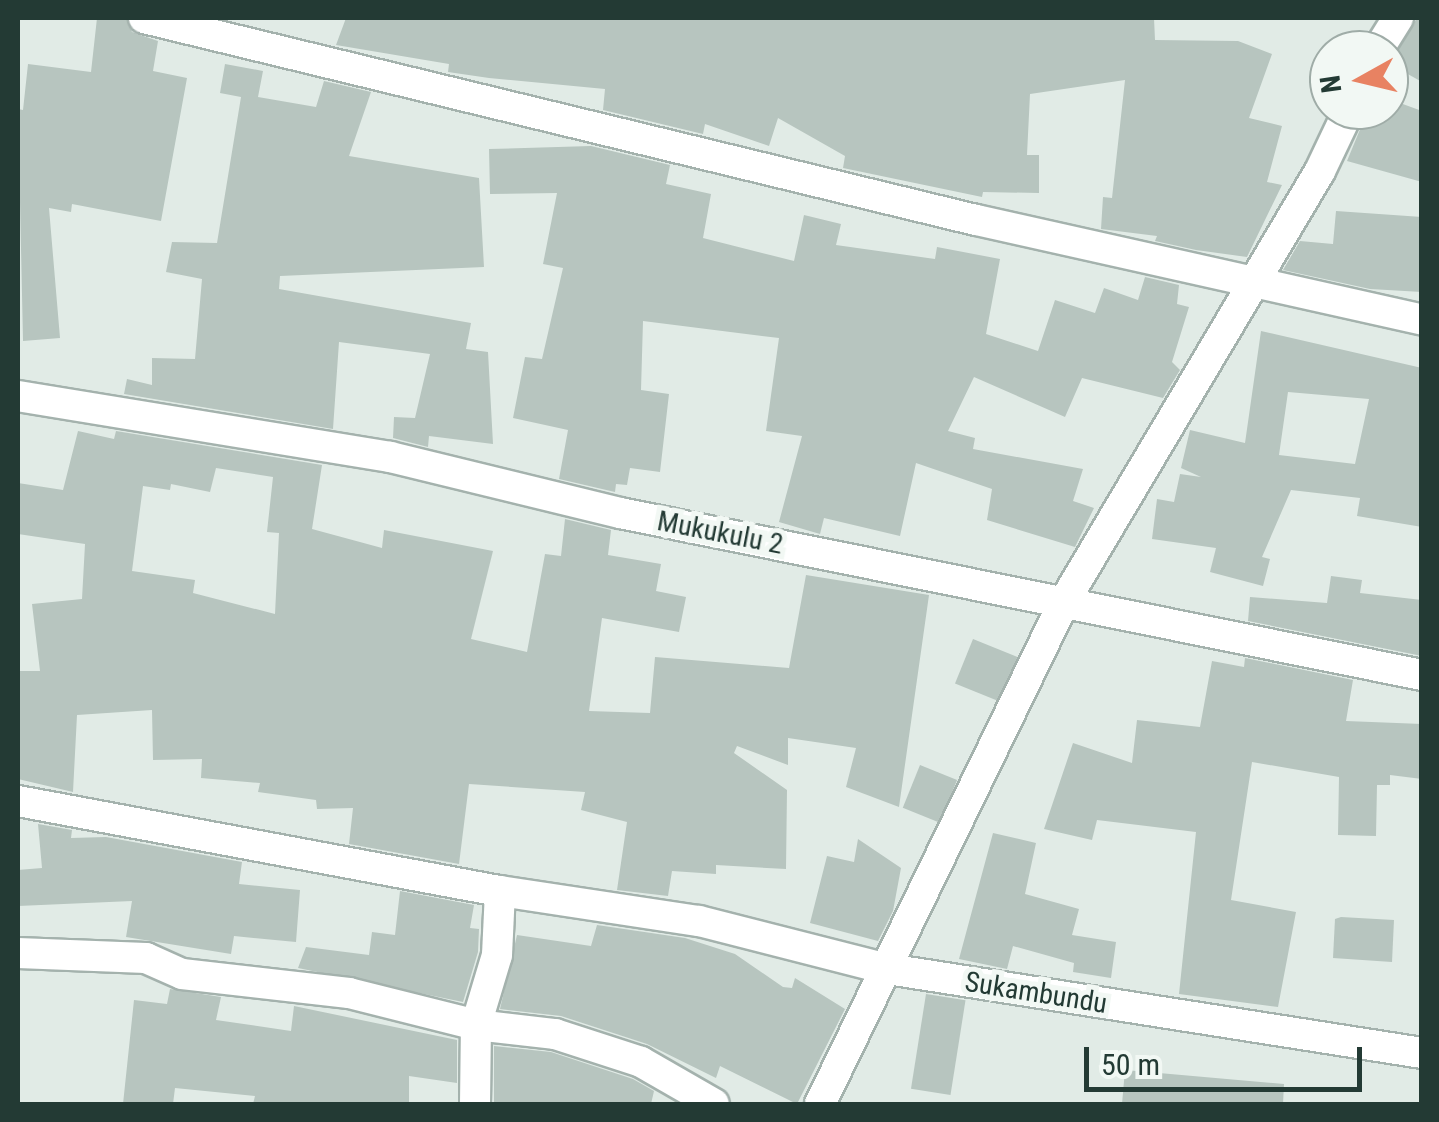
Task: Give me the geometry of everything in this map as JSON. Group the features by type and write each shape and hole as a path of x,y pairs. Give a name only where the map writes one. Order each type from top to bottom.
{"street":[{"path":"144,18 1422,320"},
{"path":"820,1104 1064,602 1249,282 1320,171 1339,130"},
{"name":"Mukukulu 2","path":"18,396 390,457 620,513 1422,675"},
{"name":"Sukambundu","path":"18,800 500,891 699,921 888,969 1422,1053"},
{"path":"475,1104 476,1024 497,955 500,891"},
{"path":"18,953 146,958 182,974 349,993 476,1024 555,1034 641,1062 714,1104"}],"building":[{"path":"97,18 126,18 132,32 158,41 153,71 187,78 161,221 72,204 71,212 49,208 60,338 23,341 18,109 23,110 28,64 91,72"},
{"path":"346,18 1154,18 1155,40 1238,41 1272,54 1249,118 1282,126 1267,182 1282,185 1247,257 1196,250 1155,241 1157,236 1101,229 1103,197 1112,198 1125,80 1030,94 1027,155 1039,155 1039,193 983,192 982,197 843,168 845,156 778,118 769,146 705,124 703,134 603,110 605,89 448,72 449,64 336,45"},
{"path":"1417,18 1422,18 1422,82 1409,75 1409,32"},
{"path":"225,64 263,71 258,97 316,107 324,81 371,92 349,156 479,178 484,267 280,276 279,289 471,323 466,349 488,352 493,444 429,436 428,447 393,438 394,417 415,418 430,354 339,342 333,429 124,394 127,379 152,385 152,358 195,359 202,279 166,272 172,242 217,243 241,97 220,93"},
{"path":"1409,106 1422,111 1422,182 1347,161 1360,130 1409,130"},
{"path":"591,146 670,165 666,184 711,194 703,238 794,261 804,215 841,224 836,245 935,259 937,247 1000,259 986,334 1038,351 1055,300 1095,313 1104,288 1138,300 1145,277 1179,285 1177,304 1189,307 1172,362 1180,370 1163,398 1082,378 1065,417 974,377 948,431 975,438 973,449 1083,469 1073,501 1094,508 1075,547 987,520 992,489 916,463 900,536 824,518 820,534 779,522 802,436 766,431 779,338 643,321 641,390 669,394 660,472 630,468 627,485 616,484 615,492 559,479 568,430 513,418 525,357 542,359 563,268 543,264 557,193 490,194 489,149"},
{"path":"1336,211 1422,217 1422,292 1370,289 1283,270 1300,241 1333,244"},
{"path":"1261,331 1422,368 1422,527 1357,516 1360,498 1291,490 1262,557 1270,559 1263,586 1210,572 1216,548 1152,539 1157,499 1174,502 1180,474 1201,477 1181,468 1190,430 1245,443","holes":["1288,392 1369,399 1355,464 1279,455"]},
{"path":"78,431 114,439 116,431 322,465 312,529 382,548 384,530 493,551 471,639 527,652 545,554 561,556 565,519 611,530 608,555 661,564 656,591 686,597 679,632 602,618 589,711 650,713 655,657 789,668 806,575 929,595 899,807 846,787 856,748 788,738 788,765 737,746 734,753 787,790 786,869 716,865 716,874 672,871 668,896 617,890 627,822 581,810 585,792 469,784 459,864 349,844 353,808 317,809 316,800 258,792 260,783 201,778 202,759 153,760 152,710 77,715 73,792 18,779 18,671 40,671 32,604 82,599 85,544 18,534 18,483 63,490","holes":["216,468 273,477 267,532 279,533 275,614 193,593 195,580 132,571 143,486 170,490 171,484 210,492"]},
{"path":"1331,576 1362,580 1360,593 1422,600 1422,656 1248,621 1250,597 1327,603"},
{"path":"973,639 1018,657 1000,701 955,684"},
{"path":"1245,658 1353,680 1346,721 1422,724 1422,779 1390,775 1390,785 1377,785 1376,836 1338,835 1339,777 1252,762 1231,900 1296,912 1278,1007 1179,994 1196,832 1097,820 1092,840 1044,829 1073,743 1132,763 1137,720 1200,727 1212,661 1244,667"},
{"path":"920,765 957,780 940,823 903,808"},
{"path":"38,824 72,830 71,838 106,837 242,862 239,884 300,890 296,942 234,936 231,954 126,937 132,901 18,906 18,870 42,868"},
{"path":"993,833 1036,843 1025,894 1079,909 1072,935 1116,942 1111,978 1073,972 1074,963 1013,946 1007,969 959,959"},
{"path":"858,839 901,868 893,911 878,941 810,923 827,856 854,862"},
{"path":"400,891 474,905 470,928 479,929 478,952 463,1002 298,968 306,947 369,955 372,932 395,935"},
{"path":"1335,919 1394,920 1392,962 1333,958"},
{"path":"597,925 685,938 735,954 783,987 792,988 795,978 845,1009 797,1104 720,1066 716,1078 647,1044 561,1016 500,1009 517,935 591,946"},
{"path":"170,989 221,997 216,1020 291,1031 294,1006 457,1040 457,1083 409,1076 409,1104 253,1104 255,1096 175,1088 173,1104 123,1104 134,1000 167,1004"},
{"path":"926,994 966,1000 950,1095 911,1089"},
{"path":"494,1046 551,1052 633,1079 654,1091 651,1104 494,1104"},
{"path":"1125,1070 1284,1084 1283,1104 1122,1104"}]}
